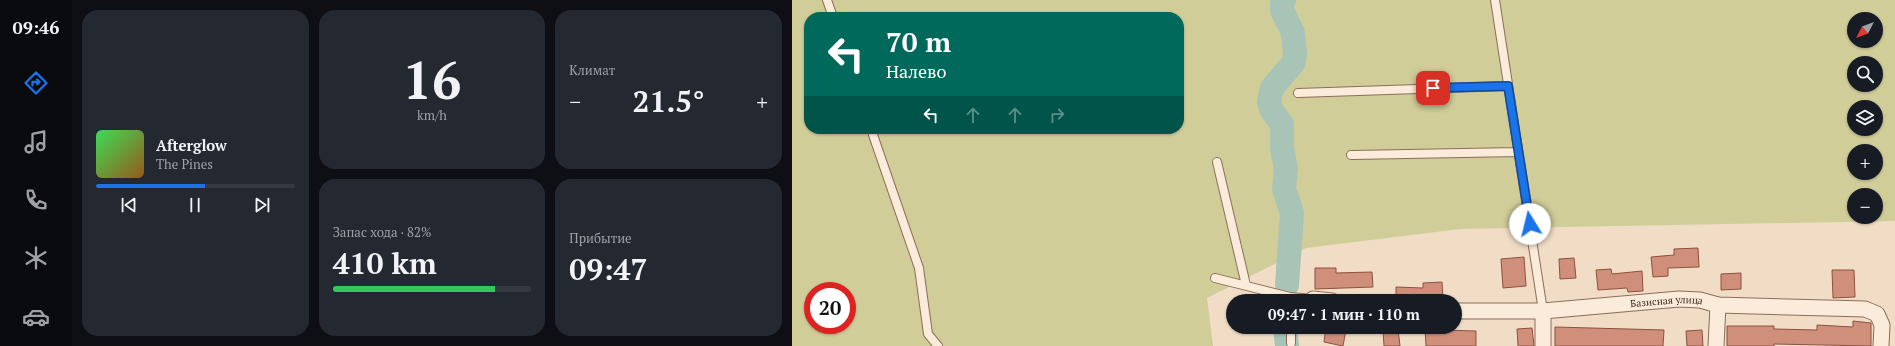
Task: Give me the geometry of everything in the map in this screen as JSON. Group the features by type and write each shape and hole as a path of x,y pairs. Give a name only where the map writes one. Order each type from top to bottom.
{"street":[{"name":"Базисная улица","path":"1462,311 1543,311 1679,299 1700,300 1718,305 1865,309 1877,314 1882,325 1881,346"},
{"path":"1716,346 1718,305"},
{"path":"1543,311 1543,346"}],"lane":[{"path":"827,0 831,12"},
{"path":"1495,0 1543,311"},
{"path":"1298,93 1508,86"},
{"path":"873,134 919,268 928,334 938,346"},
{"path":"1351,155 1518,152"},
{"path":"1217,162 1246,285"},
{"path":"1215,278 1246,285 1274,294"},
{"path":"1290,334 1291,343"}],"shaded area":[{"path":"792,0 1895,0 1895,221 1883,221 1883,188 1847,188 1847,222 1460,229 1306,248 1207,298 1213,346 792,346"}],"building":[{"path":"1698,248 1699,267 1668,268 1668,276 1653,277 1651,257 1674,255 1674,249"},
{"path":"1524,257 1526,286 1503,288 1501,259"},
{"path":"1574,258 1576,278 1560,279 1559,259"},
{"path":"1315,268 1336,268 1336,273 1372,272 1373,287 1315,289"},
{"path":"1611,269 1612,274 1642,271 1643,291 1628,292 1627,288 1598,290 1596,270"},
{"path":"1832,270 1854,270 1855,297 1833,298"},
{"path":"1741,273 1741,289 1721,290 1721,274"},
{"path":"1442,282 1443,294 1396,294 1396,287 1423,288 1423,283"},
{"path":"1853,321 1871,323 1871,346 1774,344 1774,346 1727,346 1727,326 1774,326 1774,329 1817,330 1817,325 1853,327"},
{"path":"1555,327 1664,330 1663,346 1555,346"},
{"path":"1532,328 1534,346 1518,346 1517,329"},
{"path":"1702,330 1703,346 1687,346 1686,331"},
{"path":"1462,331 1476,331 1476,346 1426,346 1425,334 1462,334"},
{"path":"1325,334 1345,334 1343,346 1324,342"},
{"path":"1383,334 1399,334 1400,346 1384,346"}],"waterway":[{"path":"1284,0 1282,3 1282,10 1293,33 1295,54 1294,62 1272,88 1269,102 1272,111 1282,124 1282,148 1286,169 1284,189 1292,213 1287,285"},
{"path":"1286,334 1287,346"}],"route":[{"path":"1433,88 1508,86 1530,224"}]}
